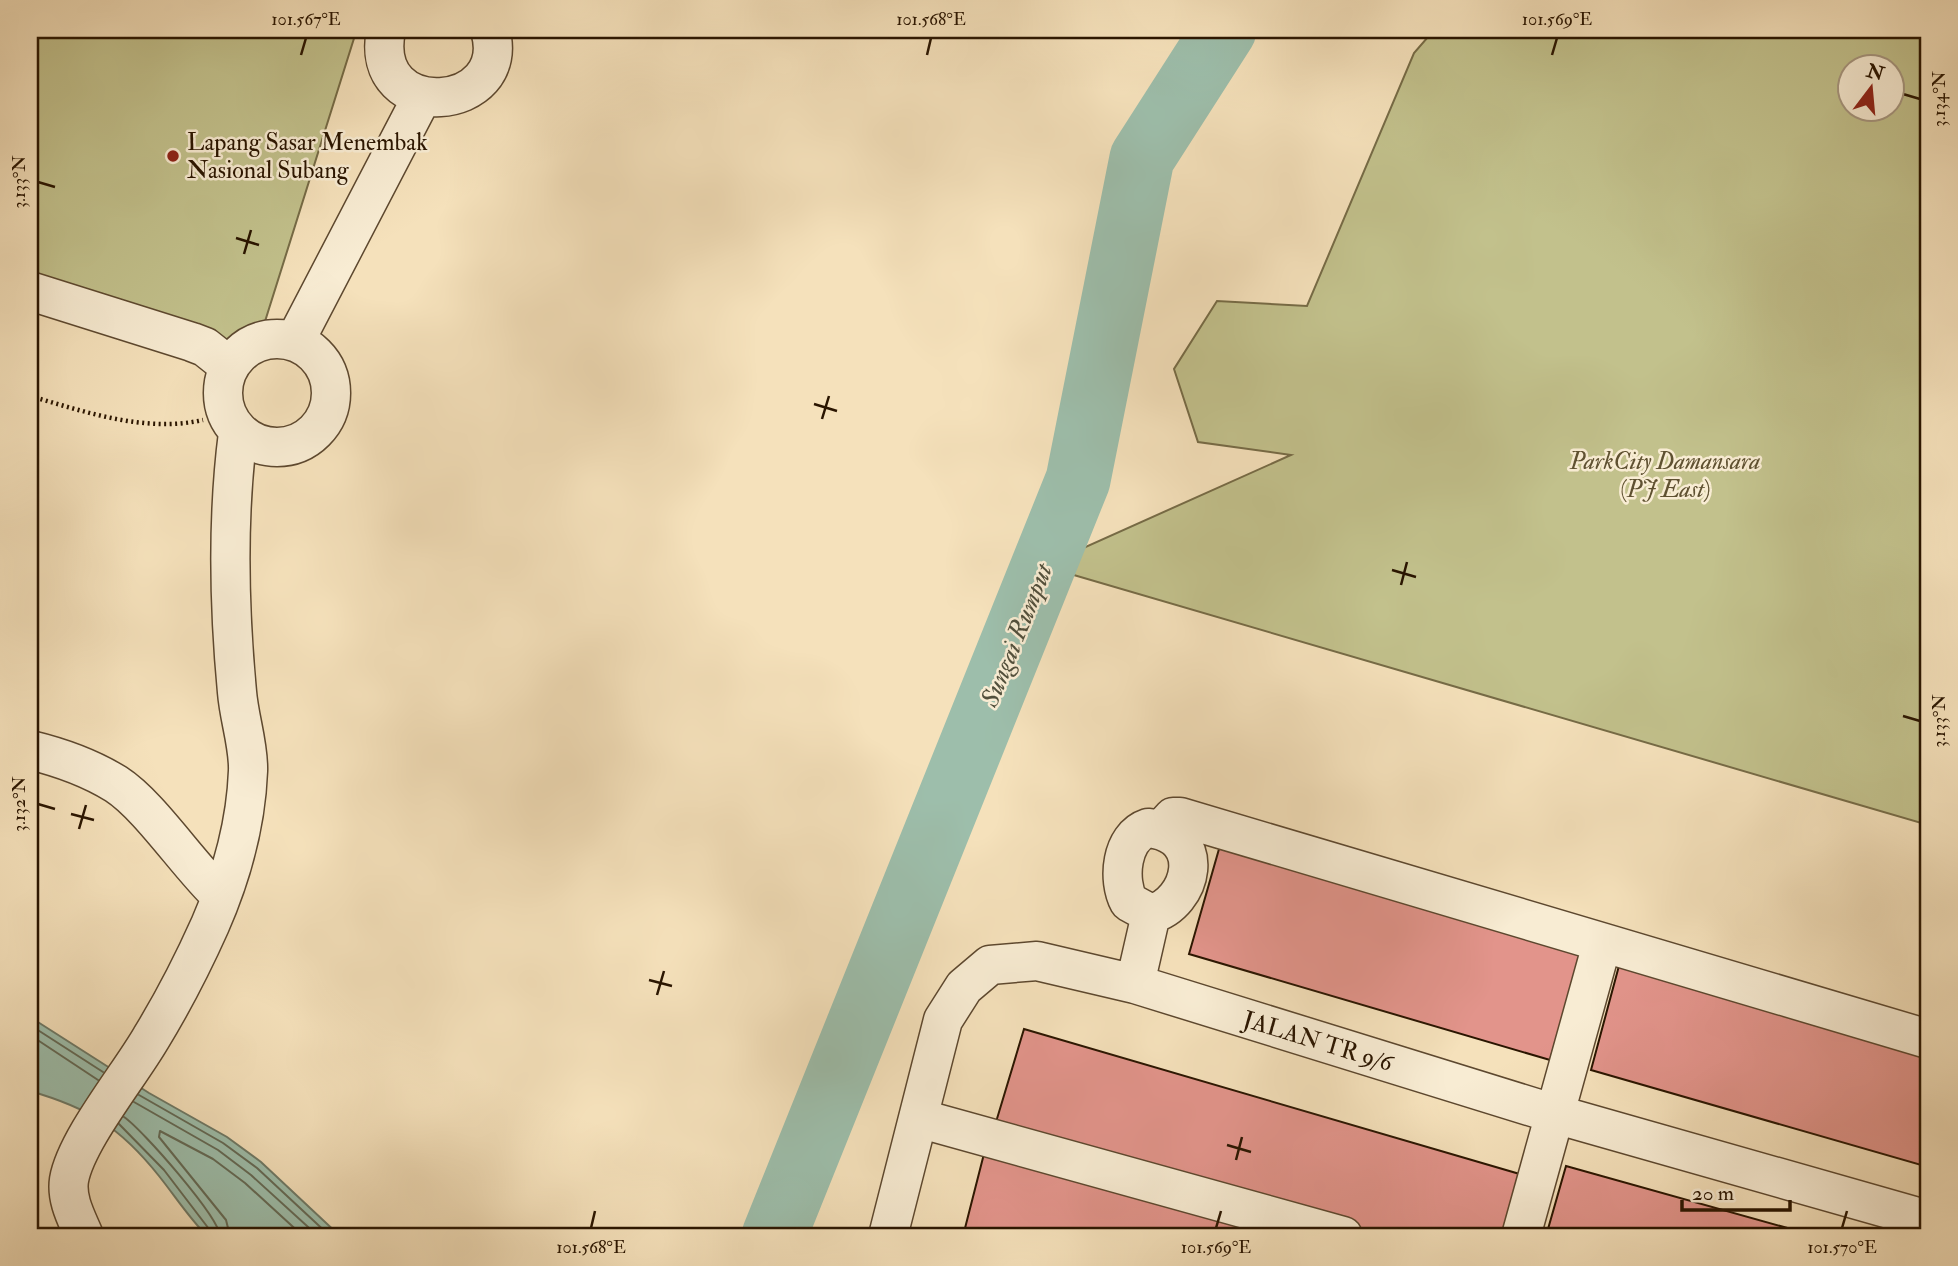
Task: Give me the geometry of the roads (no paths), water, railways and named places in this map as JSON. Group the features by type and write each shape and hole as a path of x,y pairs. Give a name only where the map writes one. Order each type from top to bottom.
{"street":[{"path":"386,30 383,45 388,67 402,86 422,97 445,99 466,92 483,76 492,55 490,30"},
{"path":"295,341 422,97"},
{"path":"30,290 192,342 229,366"},
{"path":"84,1236 70,1200 69,1181 86,1141 152,1038 211,925 238,846 248,769 237,693 232,593 230,492 233,423 224,403 223,384 229,366 242,352 257,342 276,339 295,341 312,351 327,374 331,401 325,420 313,434 297,444 278,447 259,444 233,423"},
{"path":"30,750 60,758 116,784 137,803 197,873 221,896"},
{"path":"1162,829 1173,817 1180,817 1928,1040"},
{"path":"1162,829 1180,839 1187,850 1188,863 1175,900 1165,911 1151,914 1129,902 1124,894 1124,861 1131,842 1141,830 1162,829"},
{"path":"1135,984 1151,914"},
{"path":"1521,1236 1602,944"},
{"name":"JALAN TR 9/6","path":"888,1236 943,1020 964,986 990,965 1037,961 1135,984 1555,1114 1928,1220"},
{"path":"918,1118 1343,1236"}],"water":[{"path":"30,1017 149,1093 227,1137 261,1162 340,1236 207,1236 145,1159 117,1132 86,1112 30,1091"}],"waterway":[{"name":"Sungai Rumput","path":"774,1236 1078,480 1142,158 1224,30"}],"place":[{"name":"Lapang Sasar Menembak Nasional Subang","path":"173,156"}],"park label":[{"name":"ParkCity Damansara (PJ East)","path":"1665,475"}]}
